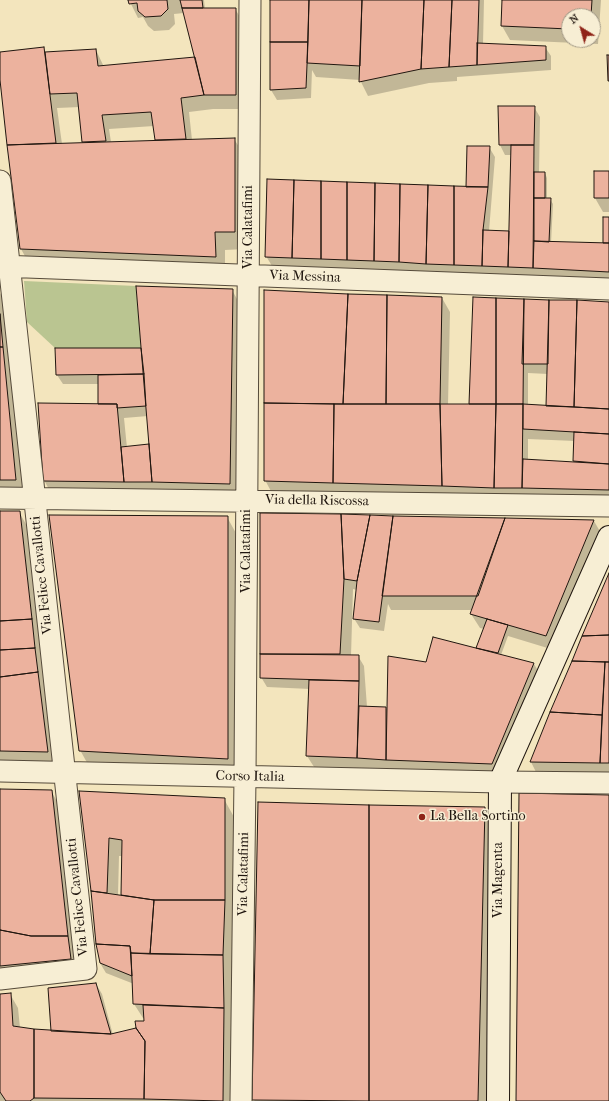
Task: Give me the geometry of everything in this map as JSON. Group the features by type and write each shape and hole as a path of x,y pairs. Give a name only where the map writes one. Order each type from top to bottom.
{"street":[{"name":"Via Calatafimi","path":"241,1101 245,777 250,0"},
{"name":"Via Felice Cavallotti","path":"0,181 5,266 34,498 86,969 0,978"},
{"name":"Via Messina","path":"5,266 609,289"},
{"name":"Via della Riscossa","path":"0,498 247,500 609,506"},
{"name":"Via Magenta","path":"498,1101 500,782 609,537"},
{"name":"Corso Italia","path":"0,771 609,783"}],"green space":[{"path":"24,281 136,286 141,348 55,348 27,322"}],"building":[{"path":"128,0 167,0 168,9 161,16 145,17 138,11 137,3 129,4"},
{"path":"180,0 202,0 203,8 182,8"},
{"path":"270,0 309,0 308,42 270,42"},
{"path":"309,0 362,0 360,66 307,63"},
{"path":"362,0 424,0 421,69 359,82"},
{"path":"424,0 452,0 449,67 421,69"},
{"path":"452,0 479,0 477,65 449,67"},
{"path":"502,0 592,0 592,8 561,8 561,29 501,26"},
{"path":"182,8 236,8 236,95 204,95"},
{"path":"270,42 308,42 306,88 270,90"},
{"path":"477,43 546,46 546,60 477,65"},
{"path":"44,47 56,143 7,145 0,80 0,52"},
{"path":"96,49 98,66 195,57 204,95 181,98 186,139 155,140 151,112 102,115 106,141 82,142 77,93 50,94 45,52"},
{"path":"607,55 609,55 609,81 608,81"},
{"path":"498,106 535,106 534,145 499,145"},
{"path":"235,138 235,232 215,232 216,257 20,249 7,145"},
{"path":"511,145 534,145 533,268 508,267"},
{"path":"467,146 490,146 488,187 466,187"},
{"path":"594,171 609,171 609,198 594,198"},
{"path":"534,172 545,172 545,198 534,198"},
{"path":"267,179 294,180 292,258 265,257"},
{"path":"294,180 321,181 321,259 292,258"},
{"path":"321,181 347,182 347,260 321,259"},
{"path":"347,182 375,183 374,261 347,260"},
{"path":"375,183 400,184 399,262 374,261"},
{"path":"400,184 428,185 426,264 399,262"},
{"path":"428,185 454,186 454,265 426,264"},
{"path":"454,186 488,187 483,230 482,266 454,265"},
{"path":"534,198 551,198 549,242 534,241"},
{"path":"603,217 609,217 609,243 603,243"},
{"path":"483,230 509,231 508,267 482,266"},
{"path":"534,241 609,243 609,272 533,268"},
{"path":"136,286 233,289 230,484 152,482"},
{"path":"264,290 348,294 343,404 264,403"},
{"path":"348,294 387,295 386,404 343,404"},
{"path":"387,295 442,297 440,404 386,404"},
{"path":"473,297 496,298 496,404 469,404"},
{"path":"496,298 524,299 523,404 496,404"},
{"path":"524,299 549,300 548,364 522,364"},
{"path":"549,300 577,300 574,407 546,406"},
{"path":"577,300 609,302 609,409 574,407"},
{"path":"0,314 3,347 0,347"},
{"path":"0,347 3,347 16,480 0,480"},
{"path":"55,348 141,348 144,374 56,375"},
{"path":"144,374 146,406 117,408 117,404 98,404 98,375"},
{"path":"38,403 117,404 124,482 43,481"},
{"path":"264,403 334,404 333,483 264,481"},
{"path":"334,404 440,404 442,486 333,483"},
{"path":"440,404 496,404 494,488 442,486"},
{"path":"496,404 523,404 522,488 494,488"},
{"path":"523,404 609,409 609,434 523,429"},
{"path":"574,432 609,434 609,464 573,461"},
{"path":"149,444 152,482 124,482 121,447"},
{"path":"523,459 609,464 609,490 522,488"},
{"path":"0,511 20,511 32,619 0,621"},
{"path":"260,513 341,514 344,579 340,654 260,654"},
{"path":"341,514 370,515 357,581 344,579"},
{"path":"49,515 228,516 228,759 79,751"},
{"path":"370,515 393,516 379,622 353,619 357,581"},
{"path":"393,516 505,518 478,596 382,596"},
{"path":"505,518 594,520 546,636 470,614"},
{"path":"609,573 609,635 582,636"},
{"path":"32,619 35,648 0,650 0,621"},
{"path":"487,619 508,625 498,653 476,648"},
{"path":"609,635 609,662 572,661 582,636"},
{"path":"433,637 534,663 492,764 386,760 388,656 426,662"},
{"path":"35,648 38,672 0,677 0,650"},
{"path":"260,654 359,655 359,681 260,678"},
{"path":"572,661 605,662 602,715 550,712"},
{"path":"605,662 609,662 609,763 600,763"},
{"path":"38,672 48,752 0,751 0,677"},
{"path":"309,680 359,681 357,758 306,756"},
{"path":"359,706 386,707 386,760 357,758"},
{"path":"550,712 602,715 600,763 530,762"},
{"path":"0,789 52,790 68,936 31,936 0,930"},
{"path":"79,791 225,798 225,900 154,900 121,895 122,840 109,838 107,893 91,891"},
{"path":"519,793 609,795 609,1101 516,1101"},
{"path":"258,802 369,805 369,1101 252,1100"},
{"path":"369,805 485,807 478,1101 369,1101"},
{"path":"91,891 154,900 150,954 131,953 130,946 96,944"},
{"path":"154,900 225,900 223,955 150,954"},
{"path":"0,930 31,936 68,936 71,959 0,966"},
{"path":"96,944 130,946 132,976 100,963"},
{"path":"131,953 223,955 224,1008 133,1004"},
{"path":"96,983 111,1034 51,1031 48,988"},
{"path":"11,993 13,1026 34,1029 34,1098 30,1101 6,1101 0,1092 0,994"},
{"path":"143,1005 224,1008 223,1101 144,1099 145,1041 136,1028 135,1021 144,1021"},
{"path":"136,1028 145,1041 144,1099 34,1098 34,1029 111,1034"}],"place":[{"name":"La Bella Sortino","path":"422,817"}]}
